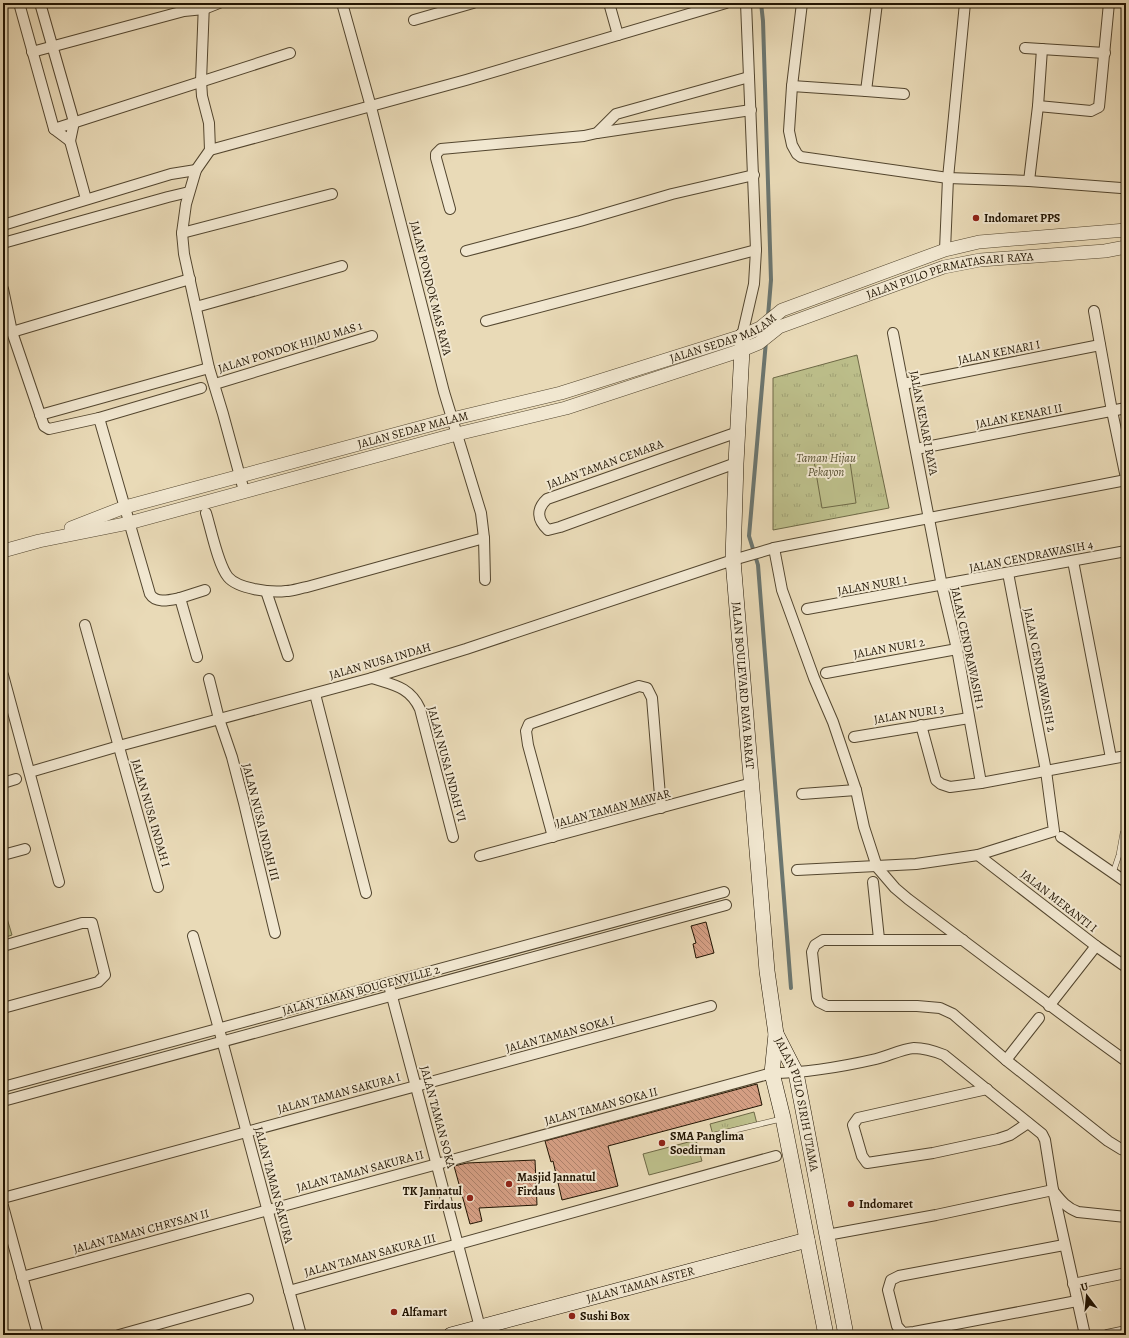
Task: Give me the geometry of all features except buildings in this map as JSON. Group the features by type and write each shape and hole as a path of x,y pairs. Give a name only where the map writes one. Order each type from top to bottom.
{"main road":[{"name":"JALAN BOULEVARD RAYA BARAT","path":"742,343 736,463 738,558 752,783 767,971 776,1034"},
{"name":"JALAN PULO SIRIH UTAMA","path":"776,1034 772,1073 783,1118 826,1335"},
{"name":"JALAN PULO SIRIH UTAMA","path":"776,1034 796,1073 846,1335"},
{"name":"JALAN TAMAN ASTER","path":"451,1335 481,1331 808,1240"},
{"path":"818,1293 837,1289"}],"street":[{"path":"19,3 54,129 70,142"},
{"path":"40,3 74,122 70,142 86,199"},
{"path":"32,52 219,3"},
{"name":"JALAN PONDOK MAS RAYA","path":"342,3 392,184 408,253 452,419 481,513 486,580"},
{"path":"414,20 473,3"},
{"path":"609,3 618,35"},
{"path":"210,150 371,107 726,3"},
{"path":"742,343 754,284 756,250 746,3"},
{"path":"802,3 792,86 789,132 795,151 801,157 948,178 1030,181 1121,188"},
{"path":"866,91 877,3"},
{"path":"945,259 948,178 965,3"},
{"path":"1038,106 1091,111 1096,110 1099,107 1109,3"},
{"path":"204,6 200,81 209,123 210,150 196,170 186,204 182,232 184,254 209,368 215,384 244,491"},
{"path":"1025,48 1105,53"},
{"path":"1030,181 1042,49"},
{"path":"54,129 290,53"},
{"path":"597,133 616,114 749,77"},
{"path":"792,86 904,94"},
{"path":"450,209 436,158 438,151 442,149 584,136 751,110"},
{"path":"3,225 171,174 196,170"},
{"path":"466,251 580,221 672,194 754,175"},
{"path":"3,244 168,196 189,192"},
{"path":"182,232 332,194"},
{"name":"JALAN PULO PERMATASARI RAYA","path":"779,327 945,259 979,242 1126,230"},
{"path":"1051,237 1051,255"},
{"name":"JALAN PULO PERMATASARI RAYA","path":"782,310 945,259 980,260 1105,251 1126,247"},
{"path":"486,321 756,250"},
{"path":"196,307 342,266"},
{"path":"12,332 190,280"},
{"path":"3,289 12,332 44,426 49,429 99,418 201,388"},
{"name":"JALAN SEDAP MALAM","path":"3,550 39,540 129,523 457,434 566,408 742,343 782,310"},
{"path":"1094,311 1126,479"},
{"name":"JALAN SEDAP MALAM","path":"39,540 124,507 240,475 452,419 561,393 742,343 759,343 779,327"},
{"name":"JALAN KENARI RAYA","path":"893,333 929,518"},
{"name":"JALAN PONDOK HIJAU MAS 1","path":"215,384 372,336"},
{"name":"JALAN KENARI I","path":"903,384 1100,345"},
{"path":"40,415 209,368"},
{"name":"JALAN KENARI II","path":"916,449 1126,408"},
{"path":"99,418 152,598 159,601 180,598 205,590"},
{"name":"JALAN TAMAN CEMARA","path":"736,463 560,527 548,530 542,525 539,513 540,504 547,498 738,432"},
{"name":"JALAN NUSA INDAH","path":"30,772 119,746 372,678 466,649 738,558 774,548 1126,479"},
{"path":"206,513 222,565 228,578 241,586 266,591 286,591 307,587 484,538"},
{"name":"JALAN CENDRAWASIH 1","path":"929,518 942,586 957,649 981,783"},
{"path":"774,548 782,590 814,678 833,722 856,790 864,827 877,867 894,888 908,899 1049,1006 1126,1061"},
{"name":"JALAN CENDRAWASIH 4","path":"942,586 1126,551"},
{"path":"1073,561 1111,758"},
{"name":"JALAN CENDRAWASIH 2","path":"978,855 1054,831 1046,771 1008,573"},
{"name":"JALAN NURI 1","path":"807,609 942,586"},
{"path":"266,591 288,656"},
{"path":"180,598 197,657"},
{"name":"JALAN NUSA INDAH I","path":"85,626 158,887"},
{"name":"JALAN NURI 2","path":"826,673 957,649"},
{"path":"3,675 59,882"},
{"name":"JALAN NUSA INDAH VI","path":"372,678 399,686 416,699 420,709 453,837"},
{"name":"JALAN NUSA INDAH III","path":"209,679 219,719 238,780 275,933"},
{"path":"553,837 527,738 526,731 529,724 638,686 647,688 652,698 662,808"},
{"path":"315,694 366,893"},
{"name":"JALAN NURI 3","path":"854,737 969,718"},
{"path":"921,725 932,771 937,782 950,787 981,783 1126,756"},
{"path":"3,783 16,779"},
{"name":"JALAN TAMAN MAWAR","path":"480,856 752,783"},
{"path":"802,794 856,790"},
{"path":"1061,837 1126,882"},
{"path":"3,855 25,849"},
{"path":"797,870 916,864 978,855"},
{"name":"JALAN MERANTI I","path":"978,855 1096,946 1126,967"},
{"path":"873,882 879,939"},
{"name":"JALAN TAMAN BOUGENVILLE 2","path":"3,1087 724,892"},
{"name":"JALAN TAMAN BOUGENVILLE 2","path":"3,1101 726,905"},
{"path":"3,946 82,923 92,924 105,975 98,982 3,1008"},
{"path":"192,936 219,1029"},
{"path":"963,940 823,940 815,945 812,952 816,994 819,1002 827,1006 917,1006 945,1010 953,1014 1006,1060 1108,1142 1126,1151"},
{"path":"1049,1006 1096,946"},
{"name":"JALAN TAMAN SOKA","path":"389,983 481,1331"},
{"name":"JALAN TAMAN SOKA I","path":"416,1086 711,1006"},
{"path":"1006,1060 1039,1018"},
{"name":"JALAN TAMAN SAKURA","path":"219,1029 301,1335"},
{"name":"JALAN TAMAN SOKA II","path":"437,1164 772,1073 818,1071 876,1059 913,1048 929,1049 944,1055 1042,1134 1045,1140 1052,1190 1085,1335"},
{"name":"JALAN TAMAN SAKURA I","path":"3,1198 416,1086"},
{"path":"986,1089 858,1118 853,1125 862,1156 868,1163 933,1153 1006,1137 1028,1123"},
{"name":"JALAN TAMAN SAKURA III","path":"289,1291 776,1156"},
{"name":"JALAN TAMAN SAKURA II","path":"267,1210 437,1164"},
{"path":"827,1235 936,1215 1052,1190 1071,1210 1126,1218"},
{"path":"3,1206 38,1335"},
{"name":"JALAN TAMAN CHRYSAN II","path":"22,1277 267,1210"},
{"path":"1064,1245 899,1276 891,1280 888,1290 897,1326 903,1333 1077,1301"},
{"path":"1073,1284 1126,1273"},
{"path":"119,1335 248,1299"},
{"path":"1107,1335 1126,1331"}],"lane":[{"path":"1113,873 1119,856 1123,833 1126,833"},
{"path":"710,1136 783,1118"}],"green space":[{"name":"Taman Hijau Pekayon","path":"857,355 889,508 773,530 773,378"},
{"path":"849,455 856,503 822,508 814,461"},
{"path":"3,905 12,935 3,938"},
{"path":"754,1112 757,1124 713,1135 710,1124"},
{"path":"696,1140 702,1161 649,1175 643,1154"}],"waterway":[{"path":"761,3 763,21 771,280 768,316"},
{"path":"766,341 749,536 758,565 791,988"}],"place":[{"name":"Indomaret PPS","path":"976,218"},
{"name":"SMA Panglima Soedirman","path":"662,1143"},
{"name":"Masjid Jannatul Firdaus","path":"509,1184"},
{"name":"TK Jannatul Firdaus","path":"470,1198"},
{"name":"Indomaret","path":"851,1204"},
{"name":"Alfamart","path":"394,1312"},
{"name":"Sushi Box","path":"572,1316"}]}
